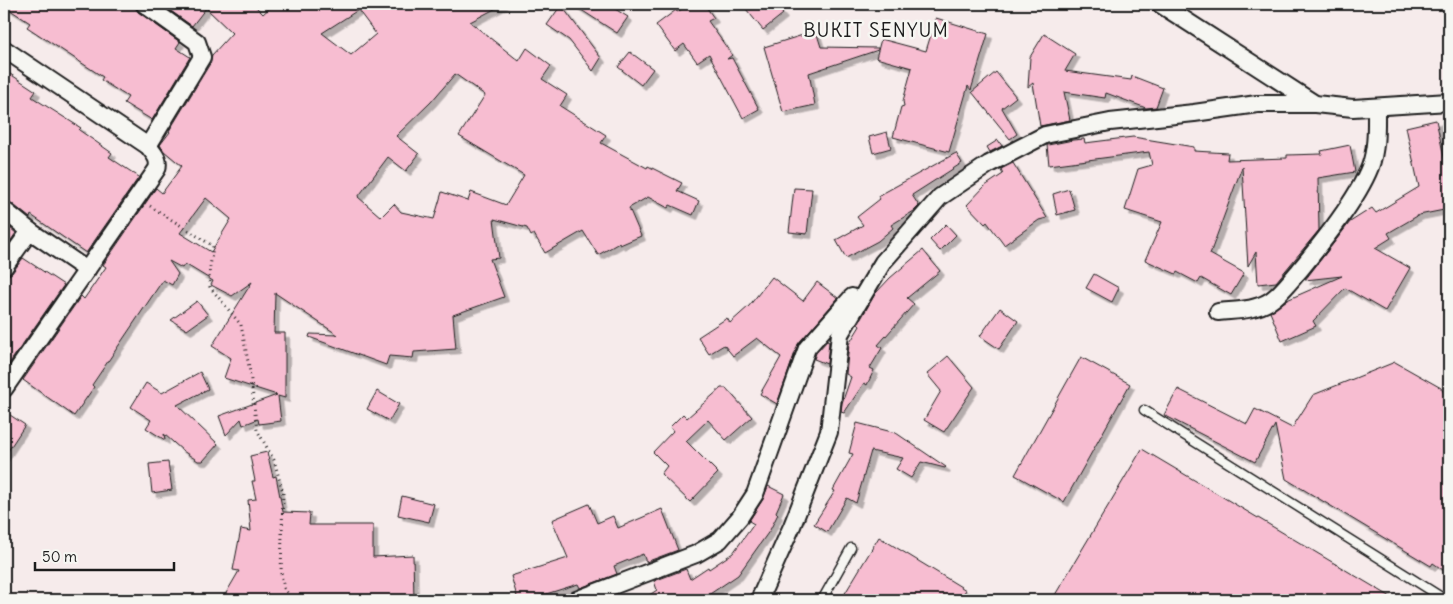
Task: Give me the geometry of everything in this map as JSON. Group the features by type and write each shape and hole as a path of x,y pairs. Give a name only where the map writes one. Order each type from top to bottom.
{"street":[{"path":"144,4 197,42 202,58 148,146"},
{"path":"1160,4 1315,104"},
{"path":"4,49 148,146 156,156 159,164 4,389"},
{"path":"576,600 696,554 720,540 740,517 755,494 808,348 940,197 989,164 1044,135 1110,122 1257,104 1315,104 1353,108 1449,102"},
{"path":"1218,312 1248,310 1268,302 1284,288 1314,252 1362,184 1370,166 1376,137 1376,107"},
{"path":"4,210 30,231 86,270"},
{"path":"4,267 30,231"},
{"path":"759,600 792,526 829,432 840,334 883,262"}],"lane":[{"path":"1144,410 1446,600"},
{"path":"822,600 851,548"}],"path":[{"path":"136,198 213,246 209,275 210,287 241,325 250,372 257,430 274,460 283,494 281,574 289,600"}],"building":[{"path":"4,4 134,4 138,12 180,42 176,48 190,57 152,120 124,103 128,97 101,80 103,77 27,27 30,23 4,6"},
{"path":"161,4 253,4 263,14 274,4 504,4 470,22 519,61 527,48 551,66 542,79 567,95 560,106 606,135 601,143 647,168 648,166 682,183 677,191 699,201 693,215 670,205 668,208 648,197 629,208 641,236 620,245 619,243 598,255 583,231 545,253 534,234 531,236 527,228 494,219 499,258 490,259 504,297 453,315 456,349 414,352 413,358 389,356 386,365 309,337 310,334 338,335 275,293 274,333 285,333 285,398 278,396 281,421 259,424 258,419 243,425 241,419 226,435 219,416 277,395 224,378 231,358 212,346 252,282 232,296 211,285 213,281 185,264 182,268 169,261 178,274 172,285 163,280 92,385 94,387 74,416 23,380 81,296 84,299 106,267 103,265 156,188 162,193 182,166 164,151 160,145 170,132 211,62 212,55 232,33 206,8 192,26","holes":["358,10 376,34 351,55 322,33","455,74 485,95 459,136 524,175 506,205 471,192 468,201 442,192 434,219 401,212 394,204 381,217 358,197 388,157 406,171 419,154 396,136 431,102","206,198 231,219 211,252 180,233"]},
{"path":"572,4 607,4 628,17 617,33"},
{"path":"690,4 704,4 714,18 708,21 732,55 727,59 732,58 759,109 743,118 709,54 697,62 684,44 675,51 656,25 676,10 677,12"},
{"path":"742,4 774,4 783,14 763,30"},
{"path":"561,5 601,58 593,71 569,40 547,25"},
{"path":"936,18 988,34 971,90 968,86 949,152 893,137 901,107 904,106 903,101 912,68 876,58 881,39 926,51"},
{"path":"816,31 821,47 878,48 878,50 809,73 815,105 783,112 764,47"},
{"path":"1044,34 1075,54 1065,71 1131,80 1132,76 1163,88 1156,107 1146,108 1106,93 1105,98 1064,92 1070,120 1040,126 1033,83 1028,87 1030,57"},
{"path":"630,52 653,69 641,85 618,67"},
{"path":"4,70 36,91 32,97 81,128 79,130 112,153 109,157 139,177 86,253 31,215 30,218 10,202 4,200"},
{"path":"996,72 1016,97 1002,108 1017,134 1010,139 972,92"},
{"path":"1436,120 1449,180 1449,209 1419,215 1388,233 1391,238 1375,248 1410,268 1385,311 1345,288 1313,321 1316,326 1282,341 1270,312 1287,300 1342,276 1305,280 1350,222 1372,208 1376,213 1419,187 1406,127"},
{"path":"887,132 891,148 873,153 869,137"},
{"path":"1133,137 1194,147 1194,151 1228,153 1227,160 1287,158 1287,155 1322,154 1321,151 1350,145 1355,172 1318,178 1319,230 1276,282 1258,284 1256,252 1248,266 1242,167 1210,254 1244,273 1231,295 1201,278 1198,283 1177,272 1176,274 1145,260 1162,222 1125,210 1138,169 1152,165 1149,152 1049,165 1047,145 1073,140 1084,139 1085,143"},
{"path":"998,140 1002,146 990,152 987,147"},
{"path":"956,153 962,163 912,195 919,206 914,211 891,225 893,228 878,241 846,258 836,240 863,225 857,217 880,199 878,196"},
{"path":"1013,163 1047,218 1039,220 1004,245 987,222 985,224 967,205 985,186 1003,174 1001,169"},
{"path":"794,188 812,189 807,234 789,232"},
{"path":"1069,189 1075,210 1057,215 1053,194"},
{"path":"4,223 16,233 4,250"},
{"path":"946,224 956,235 940,251 930,240"},
{"path":"923,250 940,271 907,298 914,304 878,345 882,348 870,368 874,370 867,385 864,383 844,413 841,412 842,403 851,377 846,374 849,344 860,326 858,324 875,294 890,278"},
{"path":"23,258 64,285 6,368 4,367 4,277 12,273"},
{"path":"1094,274 1119,288 1112,302 1086,288"},
{"path":"772,277 803,301 817,282 838,298 798,344 777,404 760,394 781,357 757,338 733,356 724,345 709,354 698,337 727,318 730,323 749,306"},
{"path":"197,301 208,315 187,330 171,320"},
{"path":"1000,308 1018,321 999,349 980,336"},
{"path":"827,341 829,342 827,364 814,359 816,353"},
{"path":"948,356 974,387 944,432 924,420 941,391 927,374"},
{"path":"1081,357 1130,384 1064,502 1015,475"},
{"path":"1395,362 1441,388 1449,401 1449,574 1433,563 1431,566 1286,479 1275,425 1255,462 1164,415 1178,389 1247,424 1255,409 1292,428 1313,395"},
{"path":"200,372 208,389 177,405 218,444 203,461 198,461 183,451 164,434 165,440 146,428 151,420 131,407 146,383 162,393"},
{"path":"721,388 726,388 752,417 726,440 708,420 686,441 718,473 690,502 661,474 667,466 653,452 673,431 670,427 683,414 687,418"},
{"path":"377,391 399,404 389,421 367,409"},
{"path":"4,411 25,425 4,457"},
{"path":"857,423 896,433 946,467 921,462 911,478 896,469 903,458 871,451 856,503 847,498 827,532 814,524 835,491 833,490 853,454 849,453"},
{"path":"1142,449 1396,600 1052,600"},
{"path":"267,452 273,477 276,476 283,512 310,513 309,525 373,525 373,557 413,555 414,600 222,600 239,571 233,570 241,529 251,531 248,500 256,499 250,456"},
{"path":"168,462 172,490 152,493 149,464"},
{"path":"768,486 784,494 776,512 778,514 770,530 738,575 701,600 642,600 657,590 654,581 686,569 690,579 733,553 754,524 749,521 763,499"},
{"path":"402,496 434,504 429,522 398,515"},
{"path":"589,504 597,523 613,516 618,528 662,509 678,550 646,562 643,554 614,566 617,574 580,588 578,584 527,600 518,600 511,576 568,558 552,520"},
{"path":"879,537 966,590 959,600 841,600"}],"district":[{"name":"BUKIT SENYUM","path":"876,30"}]}
